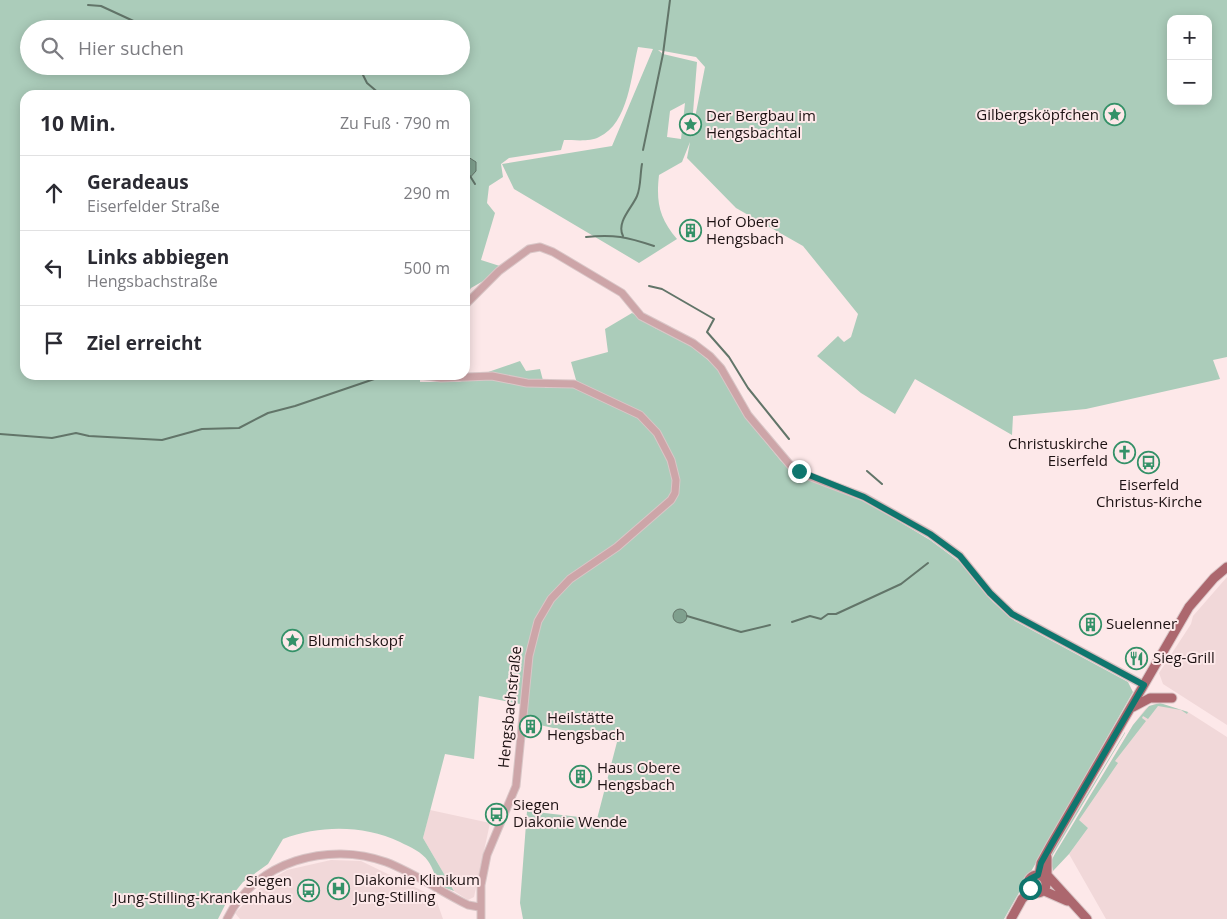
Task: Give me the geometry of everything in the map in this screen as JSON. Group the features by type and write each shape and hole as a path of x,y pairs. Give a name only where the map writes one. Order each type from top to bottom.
{"main road":[{"path":"1031,890 1028,883 1030,879 1038,875 1041,863 1051,845 1189,607 1214,578 1227,567"},
{"path":"1131,708 1150,698 1172,698"},
{"path":"1051,845 1046,872 1087,919"},
{"path":"1038,875 1045,880 1044,888"},
{"path":"1044,888 1072,903"},
{"path":"1031,890 1035,892 1044,888"},
{"path":"1011,919 1022,899 1031,890"}],"street":[{"path":"470,300 499,271 529,249 540,247 553,252 622,293 641,316 693,343 710,356 721,368 748,416 791,466 806,474 864,497 930,534 960,556 990,593 1012,614 1144,685"},
{"name":"Hengsbachstraße","path":"470,377 492,376 527,382 564,383 581,386 640,415 649,423 664,445 676,480 675,493 671,500 618,547 570,579 551,599 538,621 529,656 516,786 487,856 481,885 479,907 481,919"},
{"path":"227,919 236,903 262,878 299,859 326,855 359,856 387,862 470,906 479,907"}],"shaded area":[{"path":"0,0 1227,0 1227,357 1213,360 1220,379 1086,409 1013,416 1012,435 915,379 895,414 861,393 817,356 838,336 844,342 851,337 858,314 803,246 736,208 687,158 690,142 682,162 659,175 658,193 660,209 666,224 677,239 639,263 514,189 502,164 612,146 653,49 638,47 623,110 609,130 591,140 564,140 561,150 509,158 501,164 503,177 489,186 487,203 495,213 481,260 506,268 470,290 470,178 476,171 473,160 470,158 470,90 20,90 20,380 420,380 420,382 459,382 470,380 470,378 520,361 526,371 540,369 545,388 578,387 571,362 608,352 605,329 632,313 655,328 692,346 718,369 745,417 781,461 803,477 860,498 930,540 961,563 993,602 1015,621 1128,682 1133,692 1004,919 523,919 520,903 527,811 597,819 617,742 526,722 525,705 479,696 474,759 445,754 423,838 454,891 440,886 425,858 416,850 400,842 371,832 327,829 297,834 283,839 268,864 243,882 226,903 218,919 0,919","holes":["658,50 696,57 705,67 691,138 697,62 663,54","685,103 681,139 667,137 670,111"]},
{"path":"470,158 476,162 476,171 470,178"},
{"path":"1227,577 1227,725 1163,684 1159,673 1191,624 1193,616"},
{"path":"677,609 683,609 687,616 683,623 677,623 673,619 673,613"},
{"path":"1157,703 1188,712 1227,737 1227,919 1106,919 1069,854 1088,828 1076,819 1133,725 1146,708"},
{"path":"1160,703 1188,712 1187,714 1181,710 1158,706 1148,719 1143,716 1142,718 1146,721 1115,761 1118,763 1079,820 1088,828 1069,854 1053,871 1051,861 1133,725 1149,706"},
{"path":"1125,733 1049,861 1054,849"},
{"path":"430,810 490,823 474,897 468,900 454,891 423,838"},
{"name":"Diakonie Klinikum Jung-Stilling","path":"331,860 361,861 429,894 437,902 443,919 240,919 235,913 265,883 287,870"}],"waterway":[{"path":"643,150 663,54 670,0"},
{"path":"88,5 101,6 131,20"},
{"path":"363,75 367,83 375,90"},
{"path":"623,236 621,231 623,220 635,201 640,185 642,164"},
{"path":"470,176 475,184"},
{"path":"586,237 620,237 654,246"},
{"path":"649,286 662,289 714,319 707,332 729,357 748,388 789,439"},
{"path":"0,434 52,438 76,433 89,436 162,440 202,429 239,428 268,413 295,406 371,380"},
{"path":"867,471 882,484"},
{"path":"792,622 810,616 821,619 828,614 836,614 901,584 928,563"},
{"path":"687,616 741,632 770,625"}],"place":[{"name":"Gilbergsköpfchen","path":"1115,115"},
{"name":"Der Bergbau im Hengsbachtal","path":"690,125"},
{"name":"Hof Obere Hengsbach","path":"690,231"},
{"name":"Christuskirche Eiserfeld","path":"1124,453"},
{"name":"Eiserfeld Christus-Kirche","path":"1149,462"},
{"name":"Suelenner","path":"1090,624"},
{"name":"Blumichskopf","path":"292,641"},
{"name":"Sieg-Grill","path":"1137,658"},
{"name":"Heilstätte Hengsbach","path":"531,727"},
{"name":"Haus Obere Hengsbach","path":"581,777"},
{"name":"Siegen Diakonie Wende","path":"497,814"},
{"name":"Diakonie Klinikum Jung-Stilling","path":"338,889"},
{"name":"Siegen Jung-Stilling-Krankenhaus","path":"308,890"}],"route":[{"path":"799,471 864,497 930,534 960,556 990,593 1012,614 1144,685 1051,845 1041,863 1038,875 1030,879 1028,883 1030,888"}]}
